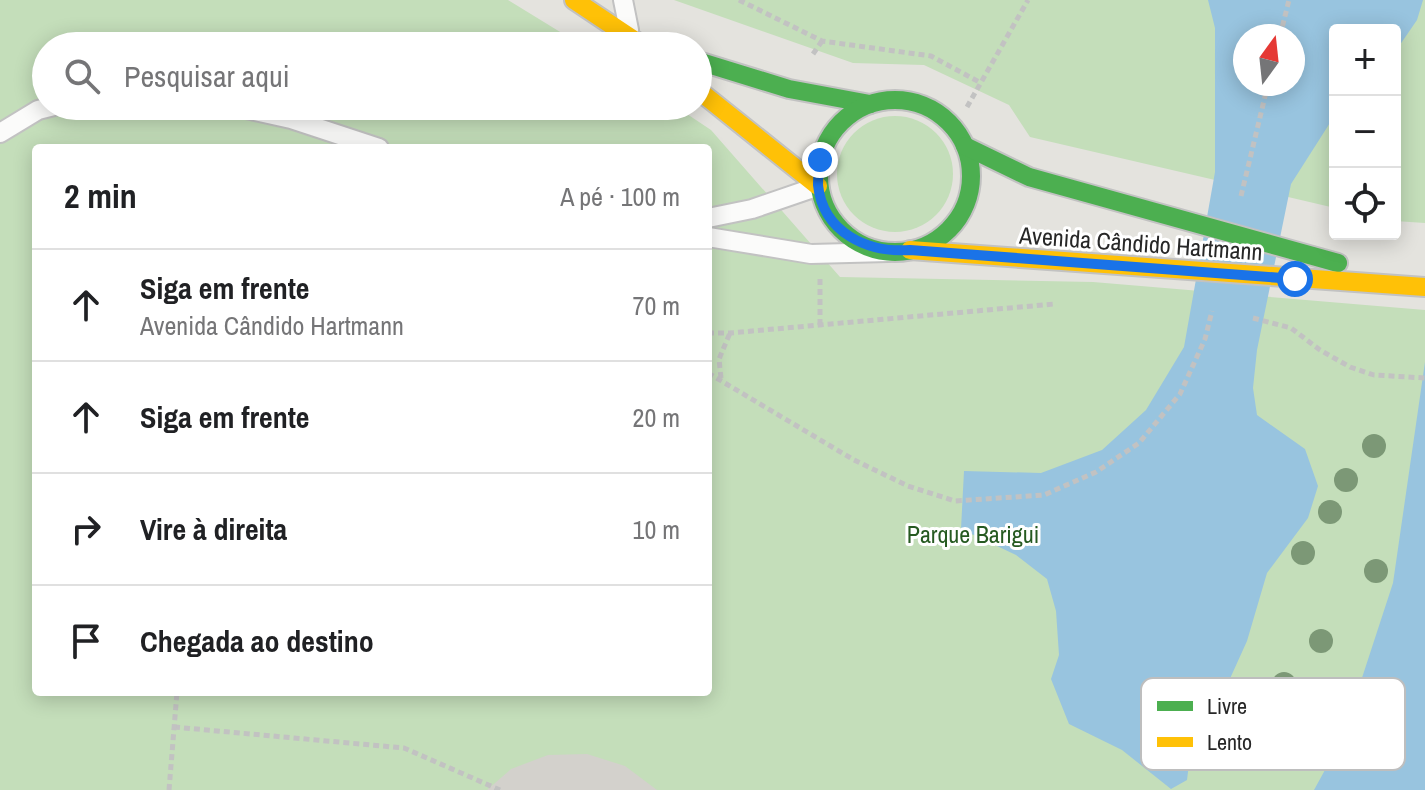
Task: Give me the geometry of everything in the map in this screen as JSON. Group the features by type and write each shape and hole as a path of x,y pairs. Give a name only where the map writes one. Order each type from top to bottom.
{"main road":[{"path":"574,0 623,32"},
{"path":"712,65 789,89 870,104"},
{"path":"893,100 916,103 937,113 955,129 965,146 971,168 970,190 963,211 949,229 932,243 910,250 888,252 863,245 842,231 826,211 818,186 820,160 829,136 847,116 870,104 893,100"},
{"path":"712,101 818,186"},
{"name":"Avenida Cândido Hartmann","path":"965,146 1029,177 1421,287"},
{"name":"Avenida Cândido Hartmann","path":"910,250 1421,287"}],"lane":[{"path":"623,0 634,32"},
{"path":"0,133 32,114"},
{"path":"294,120 367,144"},
{"path":"712,217 752,209 818,186"},
{"path":"712,238 811,254 888,252"}],"path":[{"path":"739,0 822,41 931,56 981,83"},
{"path":"955,129 1028,0"},
{"path":"1283,24 1289,0"},
{"path":"1243,187 1265,96"},
{"path":"712,333 1064,303"},
{"path":"1291,328 1350,367 1374,375 1425,378"},
{"path":"721,379 719,359 730,333"},
{"path":"712,375 854,460 908,486 955,501 1044,495 1096,472 1139,443 1180,394 1205,339"},
{"path":"169,790 177,696"},
{"path":"174,727 404,748 500,790"}],"green space":[{"name":"Parque Barigui","path":"0,0 508,0 560,32 32,32 32,120 696,120 711,130 840,277 1093,282 1425,310 1425,790 0,790"},
{"path":"674,0 1425,0 1425,223 1401,221 1401,24 1329,24 1329,207 1030,137 1009,105 924,65 853,63"},
{"path":"895,116 917,120 936,133 949,152 953,174 949,196 936,215 917,228 895,232 873,228 854,215 841,196 837,174 841,152 854,133 873,120"}],"shaded area":[{"path":"587,754 625,766 657,790 487,790 511,769 548,755"}],"water":[{"path":"1208,0 1423,0 1417,20 1401,43 1401,24 1329,24 1329,124 1291,184 1257,350 1253,388 1257,415 1305,449 1318,486 1308,518 1267,573 1247,641 1230,678 1141,678 1141,765 1122,750 1069,724 1051,679 1059,655 1056,611 1047,579 1016,555 961,529 964,471 1041,473 1102,450 1146,410 1184,347 1215,172 1215,28"},
{"path":"1425,362 1425,790 1314,790 1325,770 1405,770 1405,678 1362,678 1393,583"},
{"path":"1147,770 1188,770 1187,780 1171,789"}],"traffic: fast":[{"path":"712,65 789,89 870,104"},
{"path":"895,100 924,106 949,122 965,147 971,176 965,205 949,230 924,246 895,252 866,246 841,230 825,205 819,176 825,147 841,122 866,106 895,100"},
{"path":"965,146 1029,177 1338,263"}],"traffic: slow":[{"path":"574,0 622,32"},
{"path":"712,101 818,186"},
{"path":"910,250 1425,287"}],"route":[{"path":"820,160 818,186 826,211 842,231 863,245 888,252 910,250 1081,261 1295,279"}]}
